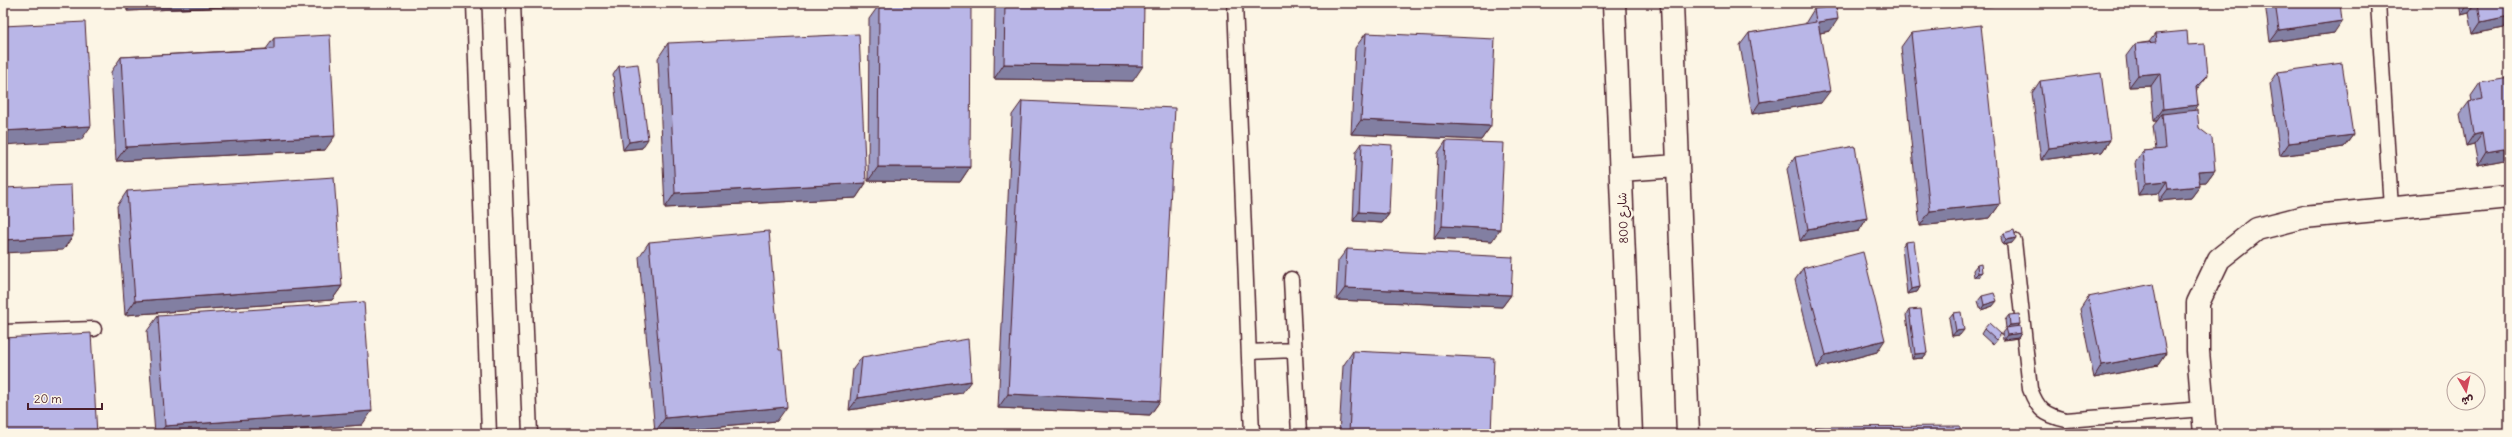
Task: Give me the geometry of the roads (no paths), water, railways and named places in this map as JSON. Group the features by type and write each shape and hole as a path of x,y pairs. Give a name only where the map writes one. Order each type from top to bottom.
{"street":[{"name":"شارع 800","path":"1614,3 1631,434"},
{"path":"1672,3 1688,434"},
{"path":"1621,170 1677,166"},
{"path":"2205,434 2198,351 2198,303 2219,259 2257,229 2304,217 2509,197"}],"lane":[{"path":"474,3 489,434"},
{"path":"513,3 530,434"},
{"path":"1234,3 1252,434"},
{"path":"2378,3 2391,208"},
{"path":"2014,241 2030,389 2036,405 2050,416 2066,420 2203,409"},
{"path":"1291,279 1299,434"},
{"path":"3,332 94,329"},
{"path":"1249,352 1295,350"}]}
